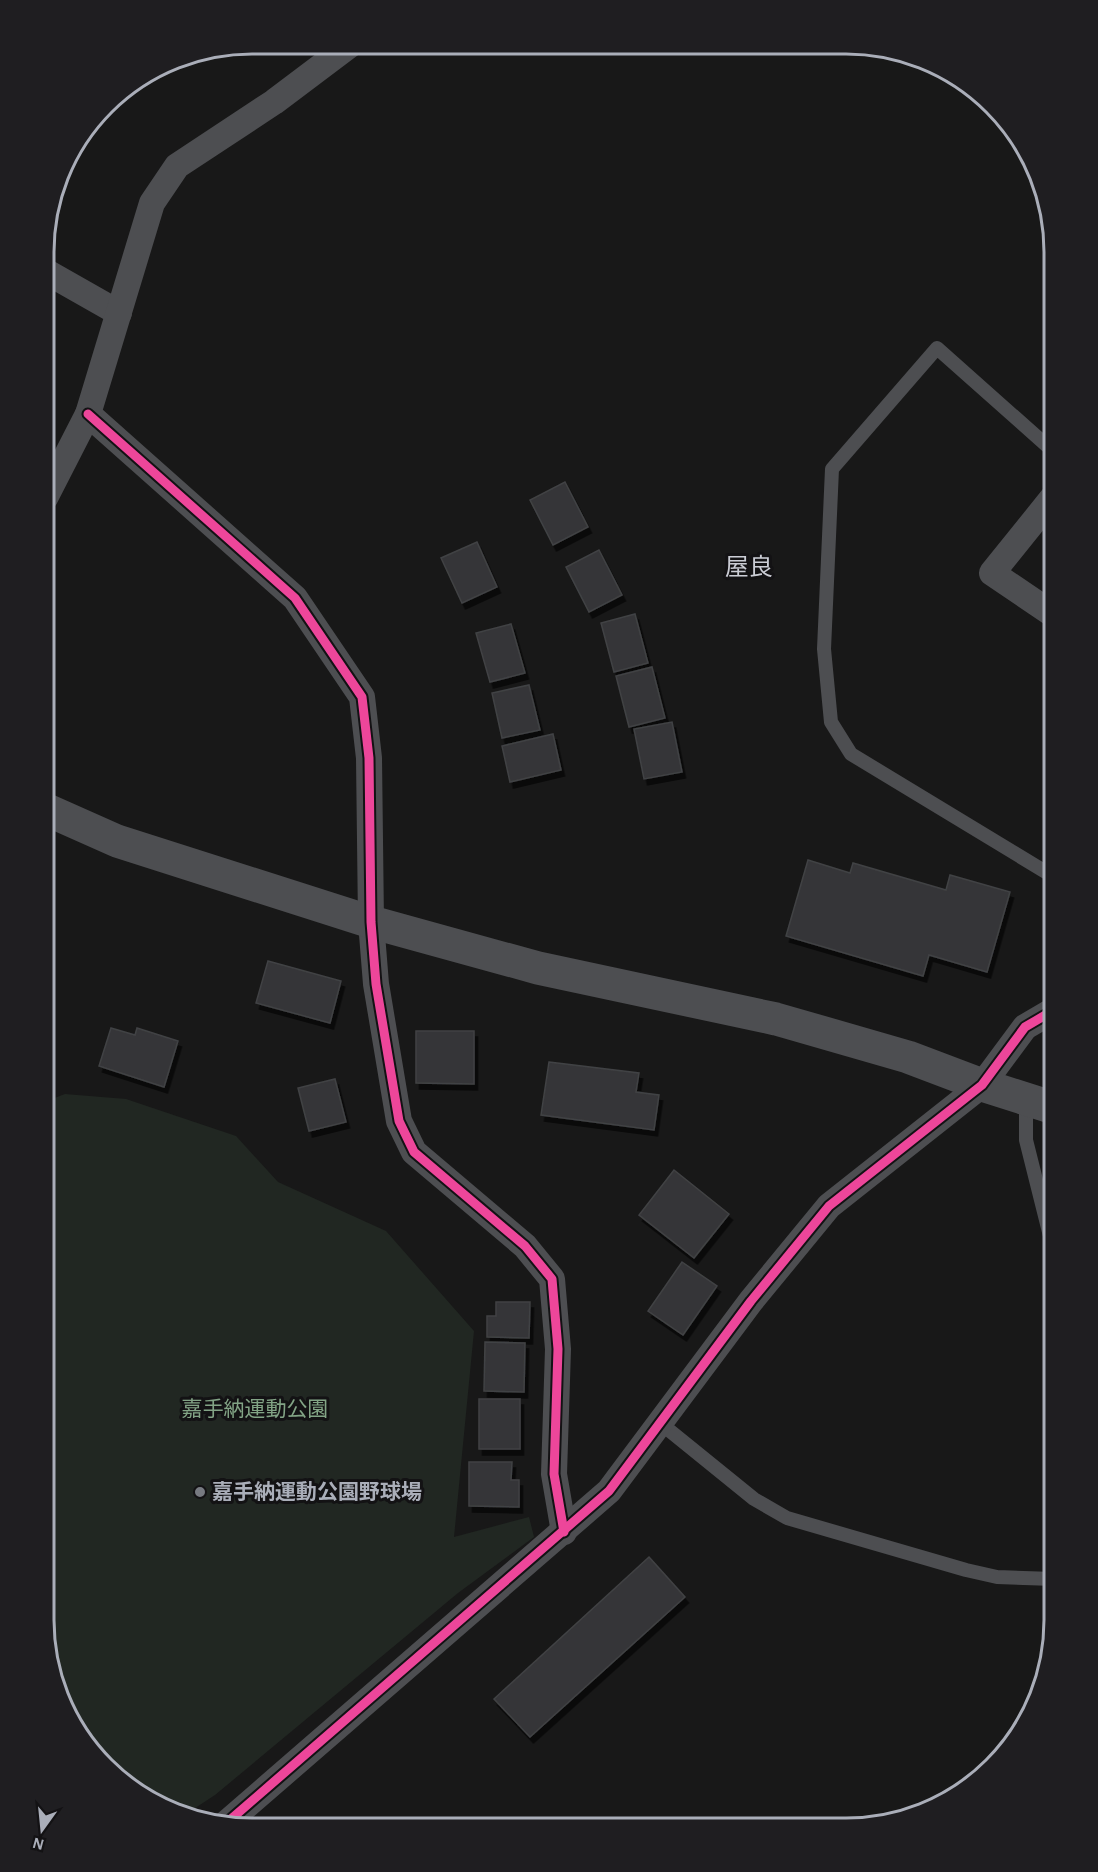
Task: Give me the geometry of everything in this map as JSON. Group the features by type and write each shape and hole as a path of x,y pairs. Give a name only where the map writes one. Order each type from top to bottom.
{"street":[{"path":"54,480 88,414 152,203 177,166 274,102 338,54"},
{"path":"54,276 118,313"},
{"path":"88,414 295,598 362,697 369,758 371,922 376,984 399,1121 414,1152 525,1246 552,1280 558,1349 554,1474 564,1532"},
{"path":"1044,508 992,573 1044,608"},
{"path":"54,813 117,840 371,922 538,968 776,1018 908,1057 1040,1104"},
{"path":"234,1817 609,1491 751,1301 829,1206 982,1085 1025,1027 1044,1016"}],"lane":[{"path":"1044,443 937,348 832,469 824,649 831,722 851,754 1044,872"},
{"path":"1040,1104 1026,1140 1044,1212"},
{"path":"660,1422 754,1499 787,1518 966,1570 997,1576 1044,1578"}],"green space":[{"name":"嘉手納運動公園","path":"65,1094 126,1099 236,1136 278,1182 386,1231 474,1331 454,1537 529,1517 534,1537 458,1593 215,1795 194,1809 176,1803 153,1791 131,1777 112,1760 95,1741 81,1719 69,1696 58,1659 54,1620 54,1098"}],"building":[{"path":"565,482 588,527 553,545 530,500"},
{"path":"477,542 497,587 462,603 441,558"},
{"path":"599,550 622,595 589,612 566,567"},
{"path":"635,614 648,663 614,672 601,623"},
{"path":"511,624 525,673 490,682 476,633"},
{"path":"652,667 665,718 629,727 616,676"},
{"path":"529,685 540,730 502,738 492,693"},
{"path":"672,722 682,772 644,779 634,729"},
{"path":"553,734 561,770 510,782 502,746"},
{"path":"808,860 850,873 853,863 946,890 950,875 1010,892 987,972 929,955 923,976 786,936"},
{"path":"268,961 341,981 330,1023 256,1003"},
{"path":"111,1028 135,1035 137,1028 178,1041 164,1087 99,1066"},
{"path":"416,1031 474,1031 474,1084 416,1083"},
{"path":"549,1062 639,1073 636,1092 659,1095 654,1130 541,1115"},
{"path":"335,1079 346,1122 309,1131 298,1088"},
{"path":"674,1170 729,1214 694,1258 639,1215"},
{"path":"682,1262 717,1286 683,1335 648,1311"},
{"path":"496,1302 530,1302 529,1338 487,1337 487,1316 496,1316"},
{"path":"485,1342 525,1343 524,1392 484,1391"},
{"path":"479,1399 520,1399 520,1449 479,1449"},
{"path":"469,1462 512,1462 511,1480 519,1480 519,1507 469,1506"},
{"path":"649,1557 685,1597 530,1737 494,1699"}],"cycle path":[{"path":"88,414 295,598 362,697 369,758 371,922 376,984 399,1121 414,1152 525,1246 552,1279 558,1349 554,1474 564,1532"},
{"path":"234,1817 609,1491 751,1301 829,1206 982,1085 1025,1027 1044,1016"}],"place":[{"name":"嘉手納運動公園野球場","path":"200,1492"}],"district":[{"name":"屋良","path":"749,568"}]}
